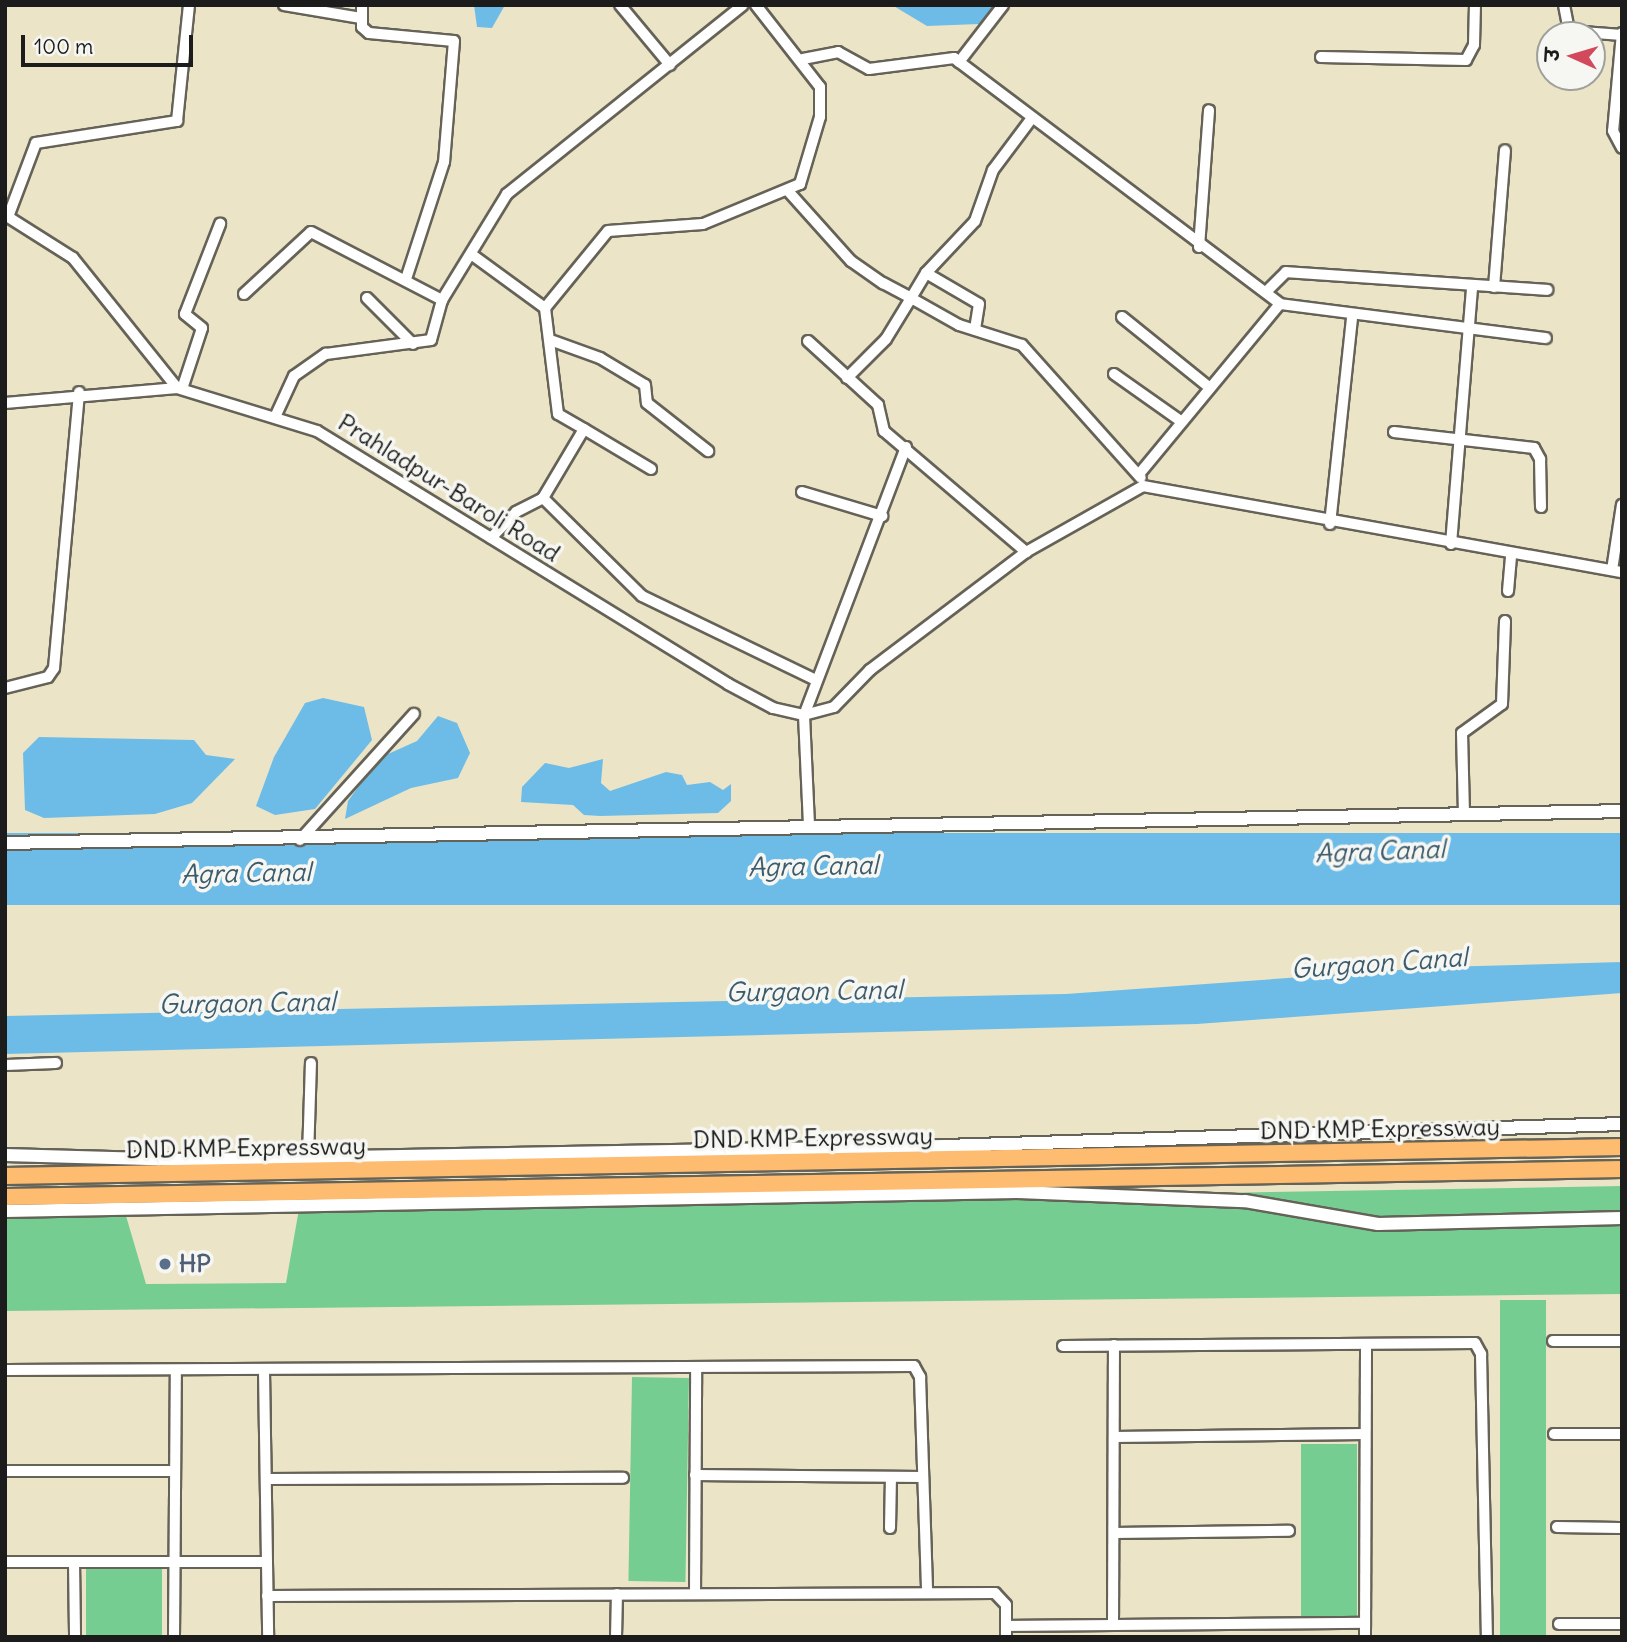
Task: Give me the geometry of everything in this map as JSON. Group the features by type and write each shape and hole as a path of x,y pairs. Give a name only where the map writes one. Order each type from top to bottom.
{"highway":[{"name":"DND KMP Expressway","path":"5,1176 1622,1147"},
{"name":"DND KMP Expressway","path":"5,1197 1622,1169"}],"street":[{"path":"180,389 73,258 7,216 36,143 177,121 189,5"},
{"path":"284,5 361,18"},
{"path":"362,5 361,18 369,33 454,41 444,162 406,279"},
{"path":"620,5 670,65"},
{"path":"276,415 289,382 314,360 413,344 432,338 442,300 527,174 670,65 743,5"},
{"path":"545,308 608,231 703,224 789,192 806,174 820,117 820,87 803,59 756,5"},
{"path":"959,62 1003,5"},
{"path":"1321,57 1466,60 1474,45 1475,5"},
{"path":"1564,5 1569,31 1622,34 1613,131 1622,148"},
{"path":"803,59 838,52 869,69 940,55 959,62 1199,247 1280,304 1352,317 1546,338"},
{"path":"1199,247 1209,110"},
{"path":"847,378 886,339 926,273 975,221 993,170 1032,118"},
{"path":"1494,287 1505,150"},
{"path":"789,192 851,261 911,298 975,330 1027,350 1140,473 1143,486"},
{"path":"180,389 202,330 185,314 220,224"},
{"path":"244,294 312,232 442,300"},
{"path":"471,254 545,308 553,341 558,414 651,469"},
{"path":"1266,292 1282,272 1547,290"},
{"path":"926,273 981,306 975,330"},
{"path":"1451,544 1472,286"},
{"path":"367,298 413,344"},
{"path":"1140,473 1280,304"},
{"path":"1122,317 1210,388"},
{"path":"1330,524 1352,317"},
{"path":"553,341 600,358 645,385 647,403 708,451"},
{"path":"808,341 878,405 882,429 1026,552"},
{"path":"1114,374 1182,422"},
{"name":"Prahladpur-Baroli Road","path":"5,403 79,392 180,389 276,415 380,466 728,684 773,708 804,715"},
{"path":"5,688 48,677 54,668 79,392"},
{"path":"491,538 516,512 543,498 584,429"},
{"path":"1394,432 1458,437 1534,448 1541,507"},
{"path":"809,827 804,715 814,679 882,516 906,447"},
{"path":"804,715 834,707 870,670 1026,552 1143,486 1330,524 1617,571 1622,505"},
{"path":"802,492 882,516"},
{"path":"543,498 642,596 814,679"},
{"path":"1508,591 1511,554"},
{"path":"1464,814 1462,733 1490,718 1502,704 1505,621"},
{"path":"300,840 374,755 414,715"},
{"path":"5,842 300,840 1622,811"},
{"path":"5,1065 56,1063"},
{"path":"308,1157 311,1063"},
{"path":"5,1155 308,1157 1622,1124"},
{"path":"5,1211 1017,1192 1245,1201 1378,1224 1622,1218"},
{"path":"1063,1346 1469,1341 1479,1347 1487,1637"},
{"path":"1553,1341 1622,1341"},
{"path":"1365,1637 1366,1344"},
{"path":"1113,1625 1114,1345"},
{"path":"5,1370 176,1372 914,1366 920,1377 927,1593"},
{"path":"695,1594 696,1369"},
{"path":"264,1371 268,1637"},
{"path":"174,1637 176,1372"},
{"path":"1114,1437 1365,1434"},
{"path":"1553,1434 1622,1434"},
{"path":"5,1471 175,1471"},
{"path":"695,1475 923,1477"},
{"path":"266,1479 623,1478"},
{"path":"890,1528 891,1478"},
{"path":"1557,1527 1622,1528"},
{"path":"1114,1533 1289,1531"},
{"path":"5,1562 267,1562"},
{"path":"74,1562 75,1637"},
{"path":"616,1637 617,1594"},
{"path":"267,1596 1000,1594 1006,1631 1113,1625 1364,1623"},
{"path":"1559,1624 1622,1624"}],"green space":[{"path":"1622,1186 1622,1294 5,1311 5,1210 124,1209 146,1284 286,1283 299,1209"},
{"path":"1500,1300 1546,1300 1546,1637 1500,1637"},
{"path":"632,1377 689,1378 685,1582 628,1581"},
{"path":"1301,1444 1357,1444 1357,1616 1301,1616"},
{"path":"86,1566 162,1566 162,1637 86,1637"}],"water":[{"path":"474,5 505,5 492,28 477,27"},
{"path":"892,5 1000,5 979,24 927,26"},
{"path":"323,698 364,707 372,740 315,809 275,815 256,806 274,757 305,703"},
{"path":"438,716 457,723 470,753 458,778 411,788 345,819 348,801 366,776 388,754 417,741"},
{"path":"39,737 194,740 206,755 235,759 192,803 155,814 44,818 25,810 23,753"},
{"path":"603,759 601,783 610,791 666,772 682,775 687,785 710,782 723,790 731,784 731,801 718,813 600,816 584,815 573,805 521,802 522,787 545,763 569,768"},
{"name":"Agra Canal","path":"5,833 1622,833 1622,905 5,905"},
{"path":"1622,962 1622,993 1197,1024 5,1054 5,1016 1066,994 1440,967"}],"place":[{"name":"HP","path":"165,1264"}],"water label":[{"name":"Gurgaon Canal","path":"1379,963"},
{"name":"Gurgaon Canal","path":"814,991"},
{"name":"Gurgaon Canal","path":"247,1003"}]}
